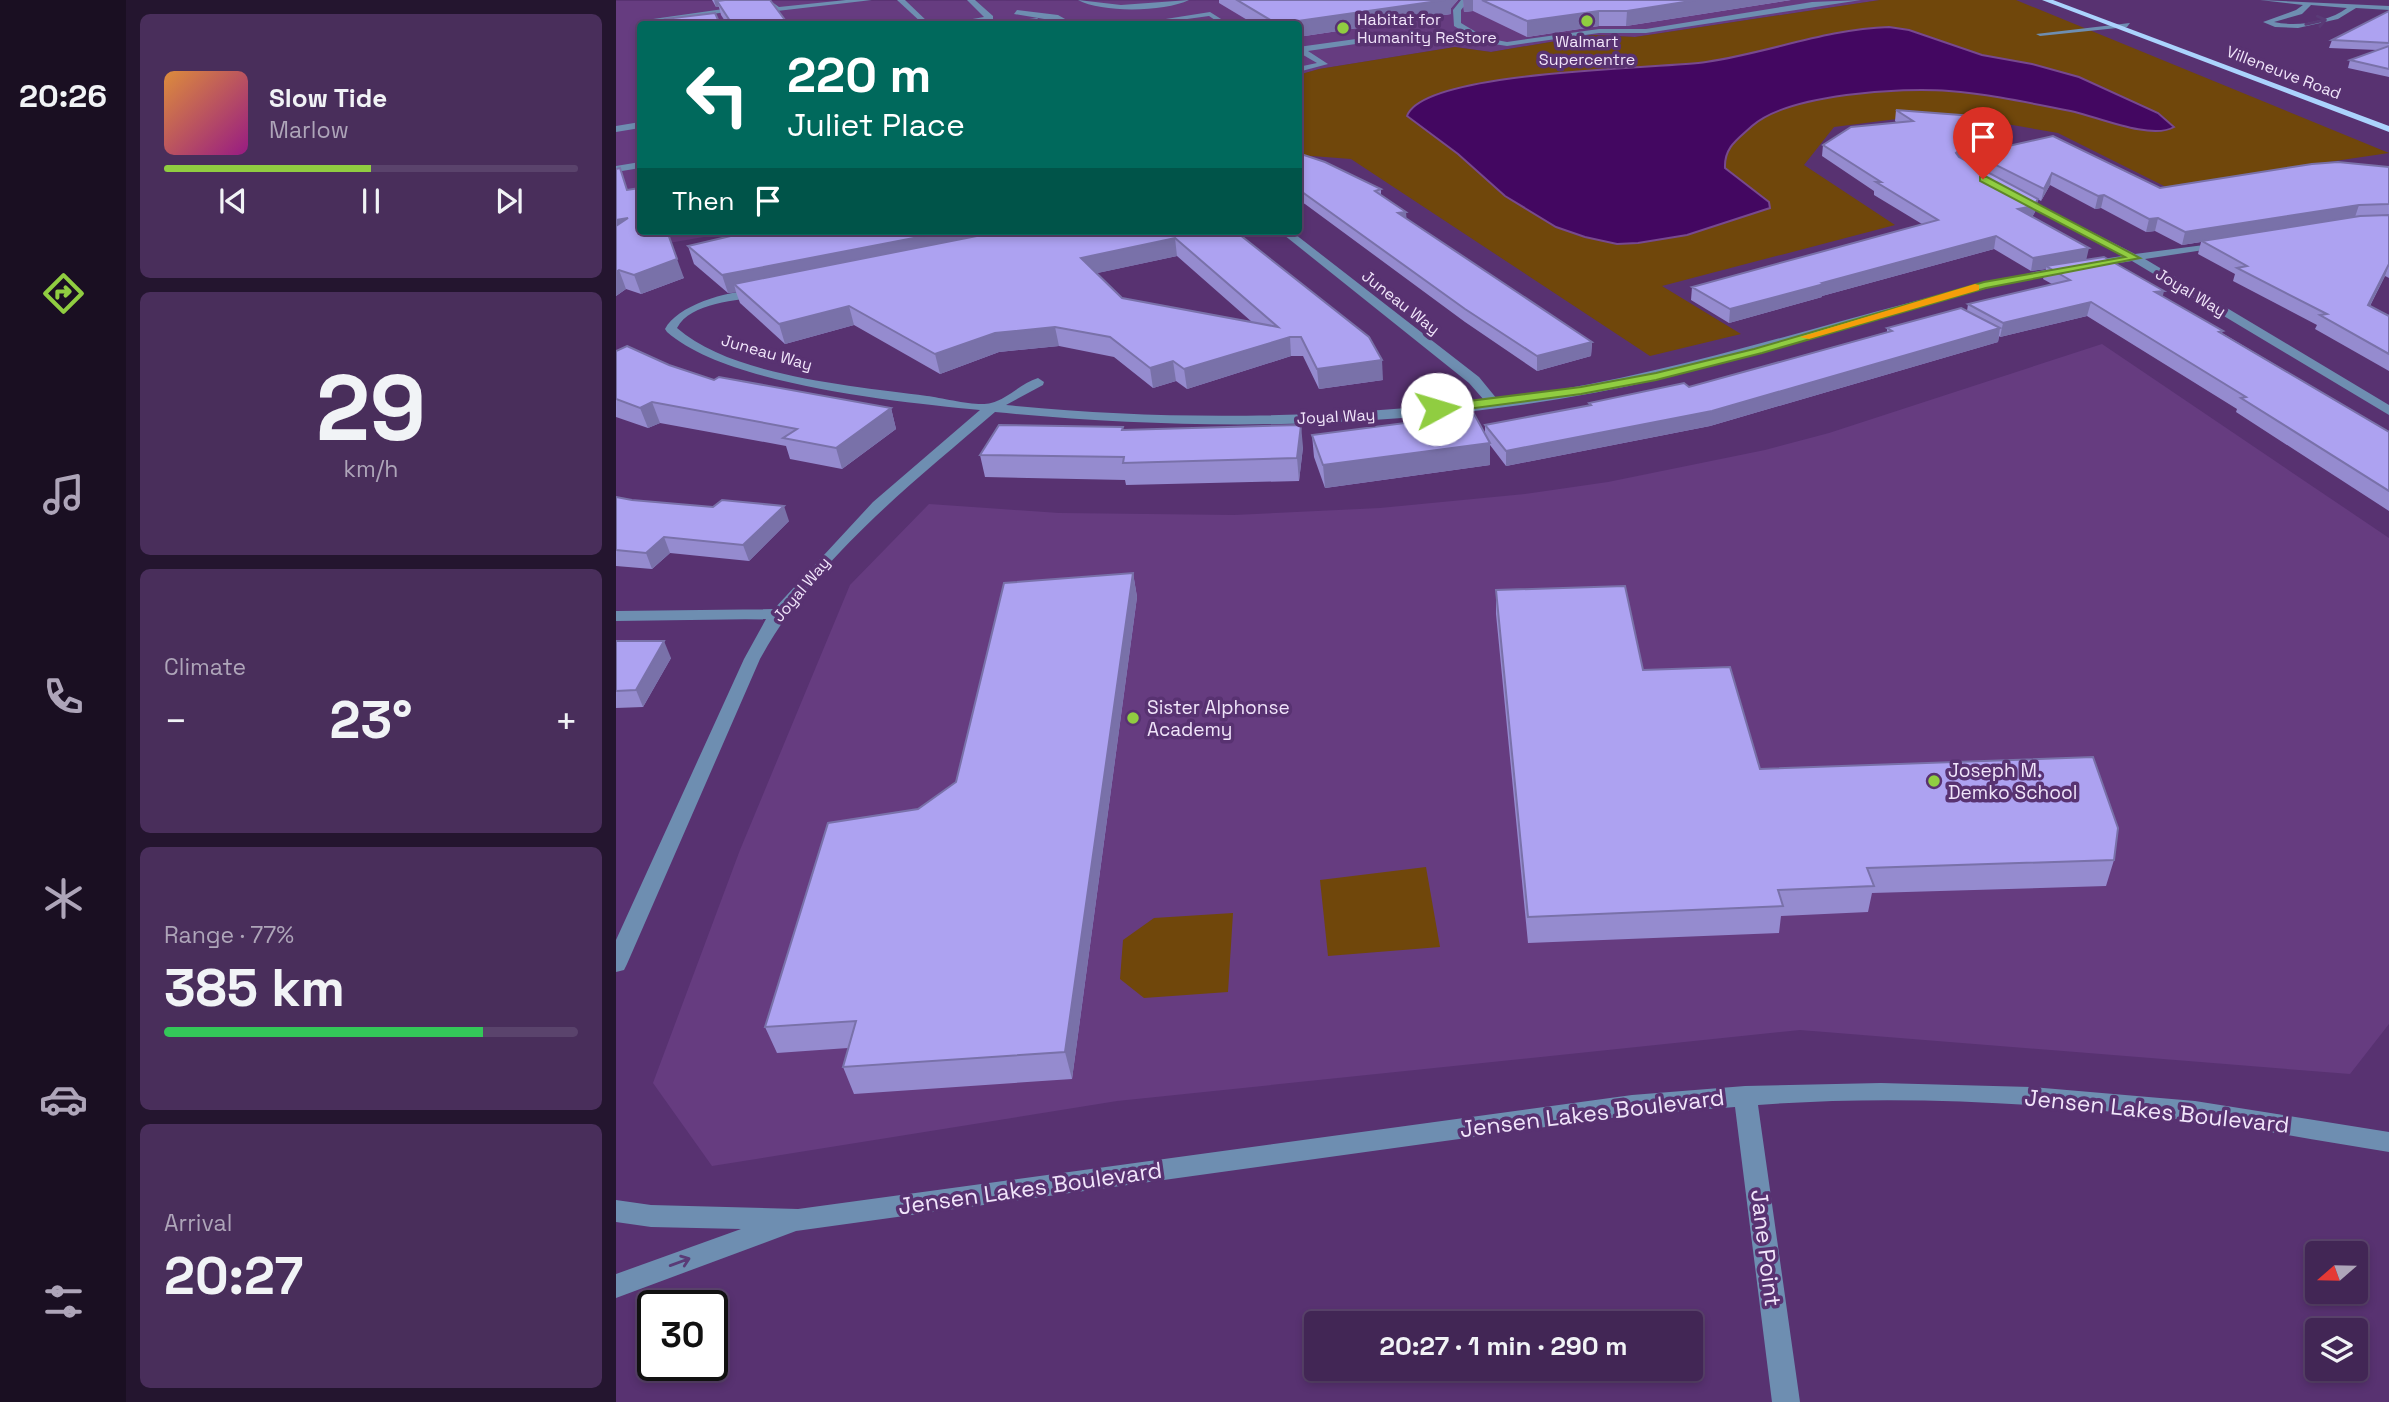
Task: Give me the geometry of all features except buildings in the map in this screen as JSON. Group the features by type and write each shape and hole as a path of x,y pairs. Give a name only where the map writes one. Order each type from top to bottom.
{"main road":[{"name":"Villeneuve Road","path":"2046,0 2389,130"},
{"name":"Villeneuve Road","path":"2065,0 2163,38 2168,44"}],"street":[{"path":"709,0 716,11"},
{"path":"651,21 772,4 776,9 791,10 868,0"},
{"path":"968,21 989,18 971,0"},
{"path":"1082,0 1115,9 1185,0"},
{"path":"1465,0 1457,10 1457,24 1484,40 1507,44 1599,31 1646,31 1812,4 1857,0"},
{"path":"2264,0 2389,9"},
{"path":"906,1 925,21"},
{"path":"1008,21 1028,2"},
{"path":"2307,5 2299,12 2267,22 2276,26 2295,27 2341,16 2353,7"},
{"path":"1115,9 1124,15"},
{"path":"1017,12 1055,17 1064,21"},
{"path":"1154,21 1210,15 1220,21"},
{"path":"1028,21 1055,17"},
{"path":"2040,34 2127,24"},
{"path":"1302,51 1414,33"},
{"path":"1302,52 1324,64 1302,69"},
{"path":"616,129 637,126"},
{"path":"616,169 637,166"},
{"path":"2004,189 2135,258 2233,243"},
{"name":"Juneau Way","path":"1289,235 1474,380 1493,403"},
{"name":"Joyal Way","path":"616,964 624,926 752,659 778,614 878,505 990,409 1110,417 1220,419 1337,416 1493,403 1656,376 1758,351 1984,285 2135,258 2389,411"},
{"name":"Juneau Way","path":"775,290 696,307 677,317 671,328 678,337 748,367 853,389 990,409"},
{"path":"990,409 1038,382"},
{"path":"616,616 778,614"},
{"name":"Jensen Lakes Boulevard","path":"616,1210 651,1216 798,1220 1632,1105 1745,1095 1881,1092 2031,1096 2195,1111 2389,1142"},
{"name":"Jane Point","path":"1745,1095 1786,1402"},
{"name":"Jensen Lakes Boulevard","path":"616,1286 798,1220"}],"shaded area":[{"path":"1880,0 1635,37 1592,35 1491,52 1455,47 1302,74 1302,21 637,21 637,235 716,235 616,252 616,1"},
{"path":"1880,0 2016,0 2389,153 2181,184 2257,222 2240,224 2058,133 1944,113 1834,127 1804,165 1895,225 1662,286 1741,334 1650,356 1351,159 1302,155 1302,74 1455,47 1491,52 1592,35 1635,37"},
{"path":"1889,27 1909,30 1982,55 2032,64 2079,77 2158,113 2174,127 2153,131 2140,130 2075,112 1949,91 1903,90 1818,100 1791,106 1769,115 1752,126 1729,149 1725,168 1769,202 1770,208 1687,235 1617,244 1556,227 1505,196 1458,154 1407,116 1422,101 1454,89 1496,81 1544,74 1706,62 1843,32"},
{"path":"2102,344 2389,538 2389,1024 2350,1074 1800,1030 1117,1101 712,1166 653,1083 740,850 850,585 929,504 1059,513 1234,515 1380,508 1525,494 1608,482 1765,450 1829,433"},
{"path":"1426,867 1440,947 1328,956 1320,880"},
{"path":"1233,913 1228,992 1144,998 1120,979 1123,940 1154,918"}],"slow traffic":[{"path":"1805,337 1975,287"}],"place":[{"name":"Walmart Supercentre","path":"1587,21"},
{"name":"Habitat for Humanity ReStore","path":"1343,28"},
{"name":"Sister Alphonse Academy","path":"1133,718"},
{"name":"Joseph M. Demko School","path":"1934,781"}],"route":[{"path":"1437,409 1581,391 1656,376 1758,351 1984,285 2135,258 1983,179"}]}
